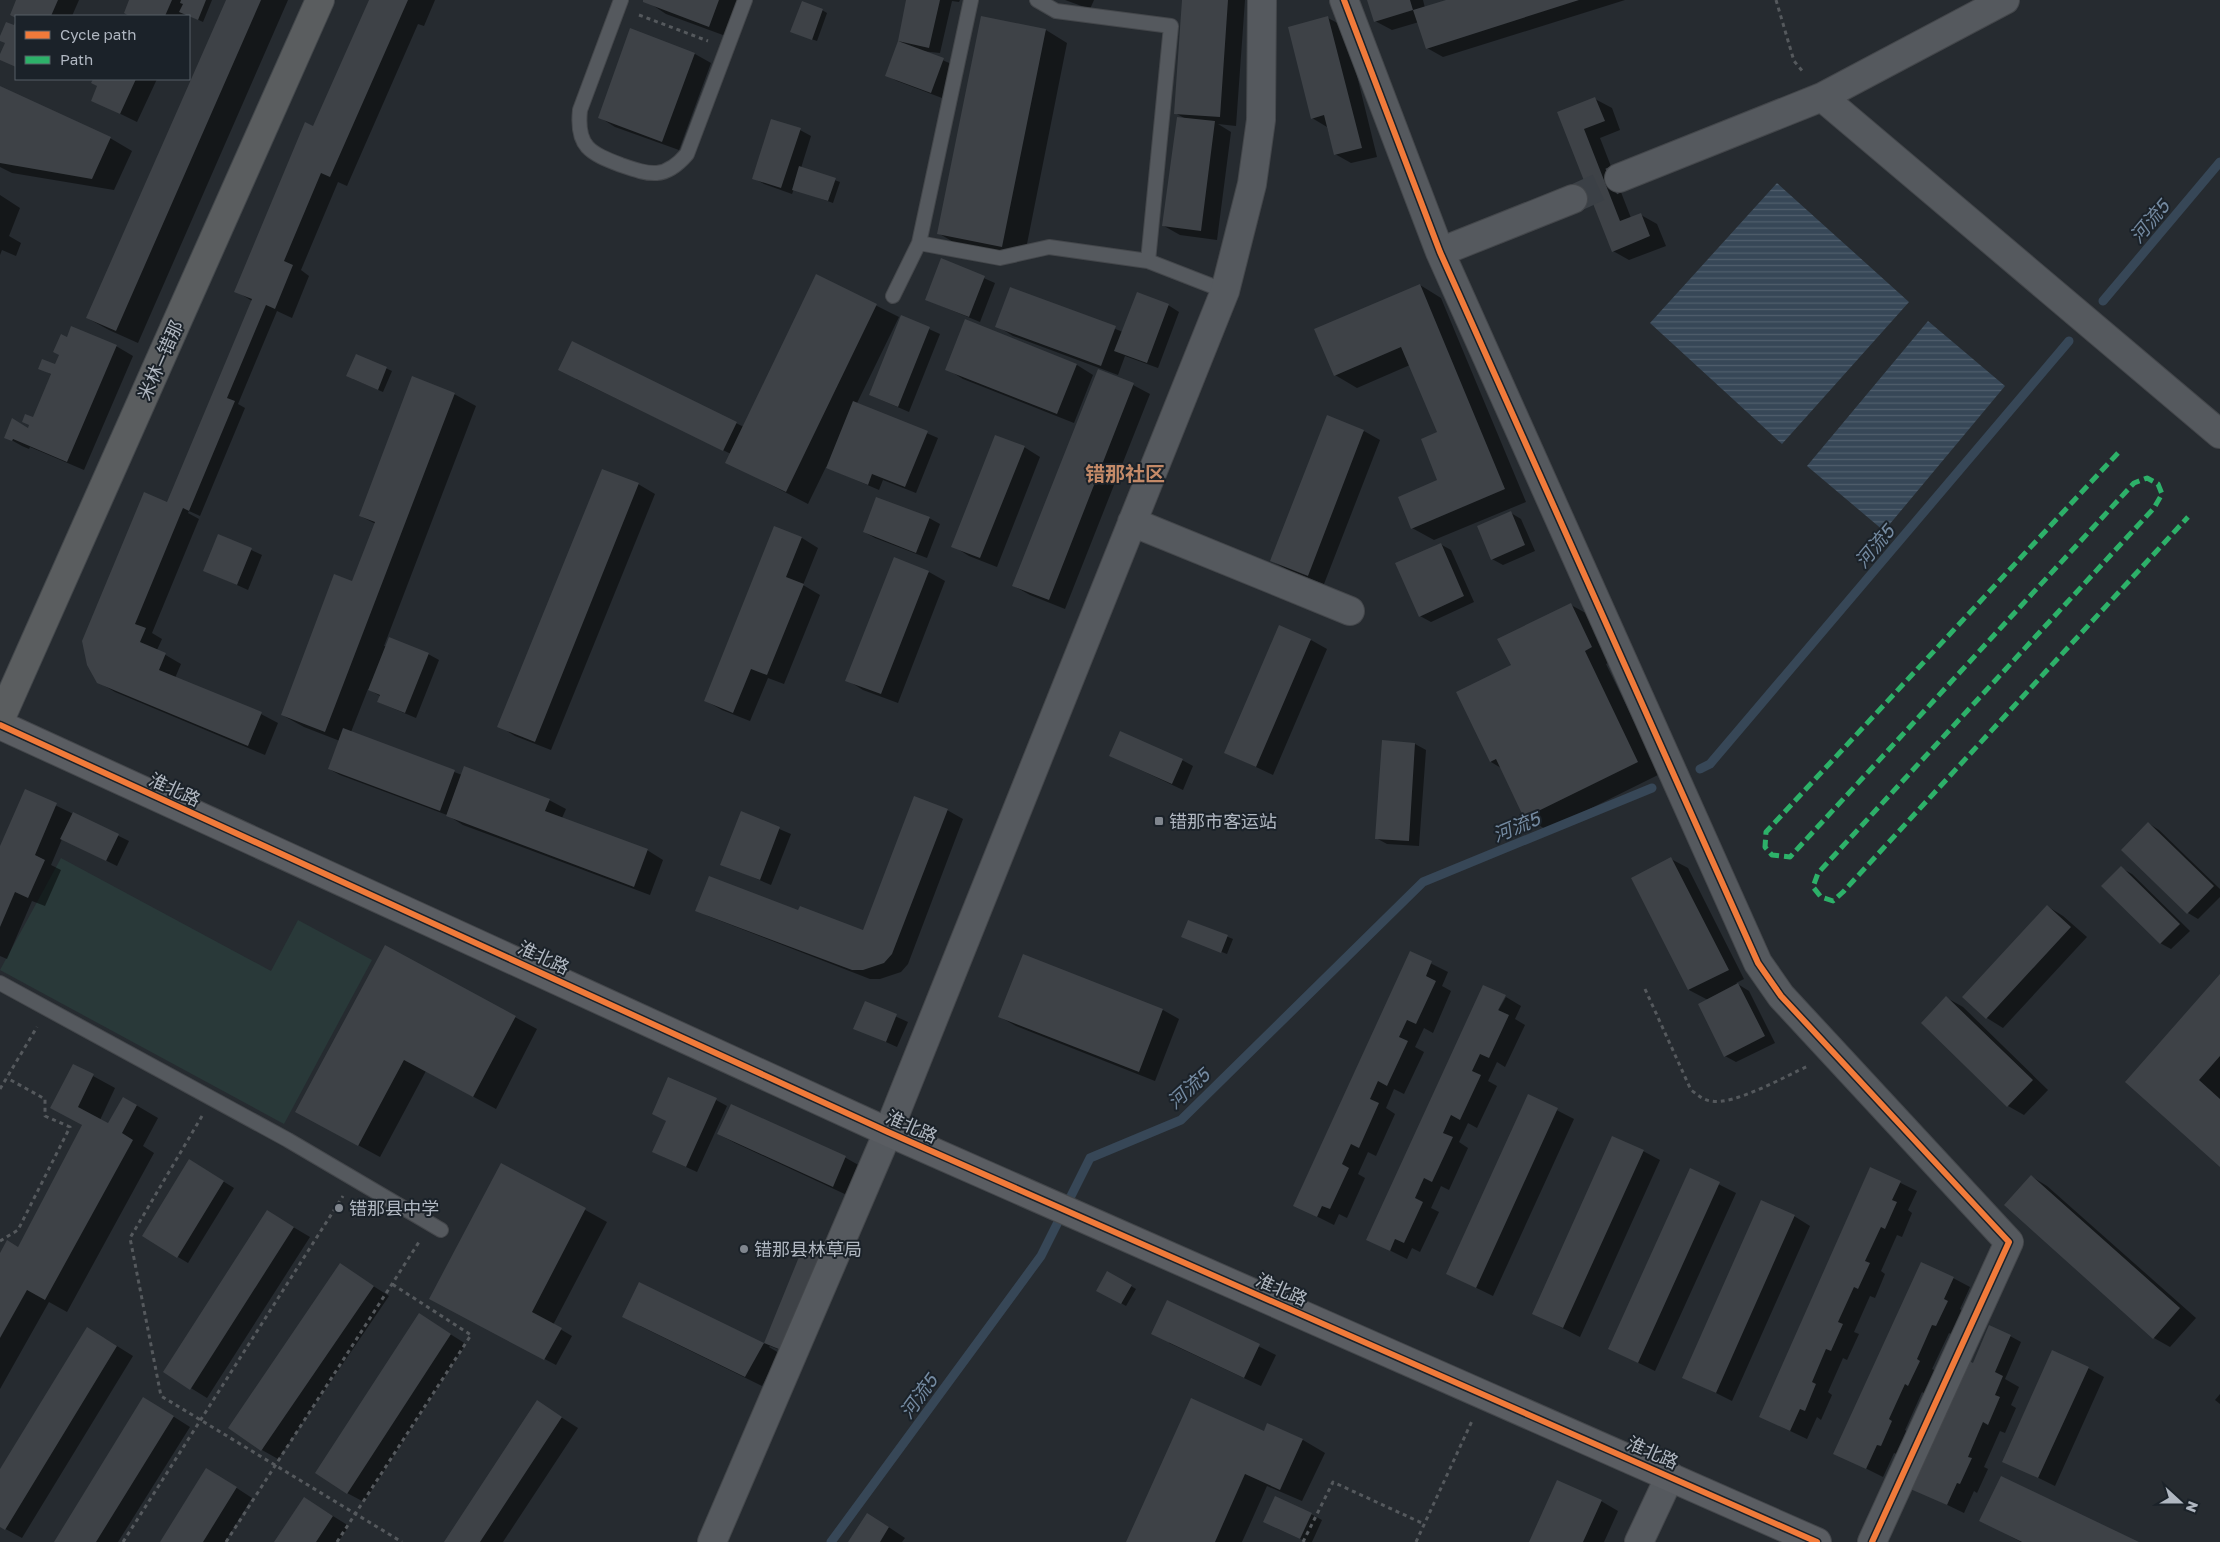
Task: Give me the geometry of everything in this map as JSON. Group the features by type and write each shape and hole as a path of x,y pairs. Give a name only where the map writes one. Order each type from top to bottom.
{"highway":[{"name":"米林—错那","path":"0,720 320,0"}],"street":[{"path":"712,1542 888,1132 1225,291 1252,184 1261,120 1262,0"},
{"path":"1344,0 1440,252 1758,963 1781,996 1833,1054 2009,1242 1872,1542"},
{"path":"1619,178 1822,96 2004,0"},
{"path":"1822,96 2220,434"},
{"path":"1440,252 1574,199"},
{"path":"1132,522 1350,611"},
{"name":"淮北路","path":"0,725 888,1132 1817,1542"},
{"path":"1639,1542 1670,1476"}],"lane":[{"path":"620,4 580,110 578,123 586,146 594,155 646,174 665,171 681,162 692,145 745,0"},
{"path":"893,296 919,244 971,0"},
{"path":"1037,0 1056,11 1171,26 1148,261"},
{"path":"919,244 1000,258 1049,247 1148,261 1225,291"},
{"path":"0,983 212,1099 436,1227"}],"path":[{"path":"1776,0 1794,61 1822,96"},
{"path":"620,4 728,48"},
{"path":"1645,989 1691,1090 1702,1099 1713,1102 1734,1100 1833,1054"},
{"path":"0,1089 48,1009"},
{"path":"0,1241 18,1230 70,1128 45,1116 44,1099 7,1078"},
{"path":"212,1099 130,1238 161,1396 402,1542"},
{"path":"123,1542 354,1179"},
{"path":"226,1542 392,1284 436,1227"},
{"path":"337,1542 471,1335 392,1284"},
{"path":"1416,1542 1456,1452 1485,1396"},
{"path":"1303,1542 1332,1482 1424,1524"}],"shaded area":[{"path":"61,858 271,971 298,920 372,960 284,1124 0,970"}],"water":[{"path":"1777,183 1909,302 1782,444 1650,323"},
{"path":"1928,321 2005,386 1884,531 1807,466"}],"building":[{"path":"16,0 58,0 51,15 15,15 15,18 10,15"},
{"path":"129,0 172,0 165,15 127,15 124,13"},
{"path":"181,0 206,0 198,20 190,15 179,12 183,4 180,3"},
{"path":"226,0 261,0 116,331 86,318"},
{"path":"369,0 408,0 330,177 321,173 284,261 293,265 275,309 266,305 227,398 235,401 189,511 183,508 135,624 146,628 140,642 166,653 159,670 262,712 248,746 97,683 87,665 82,641 144,492 167,502 252,299 234,292 305,122 313,126"},
{"path":"643,0 719,0 709,27 643,2"},
{"path":"906,0 940,0 929,48 898,41"},
{"path":"1182,0 1228,0 1220,117 1174,114"},
{"path":"1367,0 1410,0 1413,10 1374,22"},
{"path":"1446,0 1579,0 1426,49 1413,10"},
{"path":"802,1 823,9 812,40 790,32"},
{"path":"981,16 1046,29 1002,247 937,234"},
{"path":"1328,16 1362,148 1334,155 1324,115 1311,119 1288,27"},
{"path":"6,22 14,25 15,22 15,67 0,60 0,54 5,43 0,41 0,36"},
{"path":"630,28 695,53 662,142 598,118"},
{"path":"898,41 944,58 931,93 885,76"},
{"path":"92,80 136,80 120,114 91,101 97,86 91,83"},
{"path":"0,86 111,137 92,179 0,163"},
{"path":"1595,97 1605,121 1584,129 1620,221 1641,213 1650,236 1612,252 1557,112"},
{"path":"1177,117 1215,121 1201,231 1162,226"},
{"path":"771,119 801,128 781,188 752,179"},
{"path":"799,166 836,178 828,201 792,190"},
{"path":"941,258 985,276 969,317 925,300"},
{"path":"816,274 877,304 786,492 725,463"},
{"path":"1420,284 1505,489 1411,529 1398,497 1437,480 1421,439 1437,432 1401,347 1334,376 1314,329"},
{"path":"1010,287 1116,326 1101,366 995,327"},
{"path":"1137,292 1169,304 1147,363 1114,351"},
{"path":"901,315 930,327 898,407 869,395"},
{"path":"965,319 1077,364 1057,414 945,370"},
{"path":"71,326 117,345 67,462 13,439 12,441 4,438 12,418 28,428 29,425 22,422 25,414 33,417 51,374 38,369 42,359 55,364 59,355 53,352 61,334 67,337"},
{"path":"572,341 737,422 723,451 558,370"},
{"path":"356,354 387,367 378,390 346,376"},
{"path":"1098,369 1134,383 1049,600 1012,586"},
{"path":"412,376 455,393 325,732 281,715 334,574 352,581 375,522 359,516"},
{"path":"853,401 928,431 905,487 872,474 868,485 826,468"},
{"path":"1327,415 1364,430 1308,576 1270,561"},
{"path":"995,435 1025,446 980,558 951,547"},
{"path":"602,469 639,483 535,742 497,727"},
{"path":"876,497 930,517 916,553 863,532"},
{"path":"1511,511 1525,545 1491,560 1477,526"},
{"path":"774,526 802,537 786,577 804,584 767,675 751,669 733,713 704,701"},
{"path":"218,534 252,548 237,585 203,571"},
{"path":"1441,543 1464,596 1419,617 1395,563"},
{"path":"894,557 929,571 881,694 845,681"},
{"path":"1571,603 1592,647 1585,651 1638,762 1524,818 1496,759 1490,762 1456,692 1511,665 1497,639"},
{"path":"1279,625 1311,639 1256,767 1224,753"},
{"path":"389,637 429,653 405,713 377,702 380,695 368,690"},
{"path":"343,728 455,770 440,811 328,769"},
{"path":"1120,731 1183,759 1172,784 1109,756"},
{"path":"1382,740 1415,743 1409,841 1375,839"},
{"path":"464,766 550,799 545,811 648,849 634,887 446,816"},
{"path":"25,789 57,803 35,855 45,860 28,898 15,892 0,927 0,846"},
{"path":"914,796 948,809 892,954 884,963 863,970 852,970 695,911 709,876 798,910 800,906 863,930"},
{"path":"741,811 780,827 760,880 720,865"},
{"path":"73,812 119,834 106,861 60,839"},
{"path":"2148,822 2214,886 2187,914 2121,850"},
{"path":"1671,857 1729,970 1688,990 1631,878"},
{"path":"2121,866 2180,924 2160,944 2101,886"},
{"path":"2047,905 2071,927 1986,1019 1962,997"},
{"path":"1188,920 1228,935 1221,953 1181,937"},
{"path":"385,945 516,1016 473,1097 404,1060 358,1146 295,1112"},
{"path":"1410,951 1432,961 1426,976 1436,981 1416,1024 1407,1020 1399,1037 1408,1041 1387,1086 1378,1081 1370,1099 1379,1103 1359,1148 1351,1144 1342,1164 1349,1168 1330,1209 1322,1206 1317,1217 1293,1206"},
{"path":"1023,954 1163,1009 1139,1072 998,1017"},
{"path":"2220,974 2220,1056 2199,1080 2220,1099 2220,1167 2125,1082"},
{"path":"1738,983 1765,1036 1724,1057 1698,1004"},
{"path":"1483,985 1506,995 1498,1010 1509,1015 1489,1058 1480,1054 1472,1071 1481,1075 1460,1120 1451,1115 1443,1133 1453,1137 1432,1182 1424,1178 1415,1198 1423,1202 1404,1243 1395,1239 1390,1251 1366,1240"},
{"path":"1946,996 2033,1080 2007,1107 1921,1023"},
{"path":"865,1001 897,1014 886,1042 853,1029"},
{"path":"73,1064 94,1074 78,1107 108,1123 123,1097 137,1105 122,1133 133,1140 45,1300 27,1290 0,1338 0,1253 7,1240 18,1247 82,1125 50,1108"},
{"path":"668,1077 717,1098 686,1167 652,1152 666,1121 652,1114"},
{"path":"1528,1094 1558,1108 1476,1288 1446,1274"},
{"path":"731,1104 846,1156 833,1187 717,1134"},
{"path":"1612,1136 1644,1150 1563,1328 1532,1314"},
{"path":"189,1159 224,1181 177,1258 142,1236"},
{"path":"501,1163 586,1208 532,1312 562,1328 544,1360 429,1299"},
{"path":"1870,1167 1901,1181 1892,1200 1897,1202 1885,1229 1881,1227 1865,1261 1870,1263 1858,1289 1854,1287 1838,1322 1843,1324 1831,1351 1826,1349 1812,1382 1816,1384 1805,1411 1800,1409 1790,1431 1759,1417"},
{"path":"1690,1168 1720,1182 1638,1363 1608,1349"},
{"path":"2031,1175 2180,1308 2153,1339 2004,1205"},
{"path":"1761,1200 1795,1215 1716,1393 1682,1378"},
{"path":"267,1210 294,1227 190,1390 163,1372"},
{"path":"803,1247 821,1255 781,1350 764,1343"},
{"path":"1921,1262 1954,1277 1944,1299 1948,1301 1936,1326 1932,1325 1917,1359 1920,1361 1908,1386 1905,1384 1889,1419 1892,1421 1881,1446 1877,1445 1866,1469 1833,1454"},
{"path":"340,1263 374,1286 261,1451 228,1428"},
{"path":"1107,1271 1132,1285 1121,1304 1096,1291"},
{"path":"639,1282 764,1343 745,1377 622,1317"},
{"path":"1167,1300 1260,1344 1244,1378 1151,1334"},
{"path":"419,1313 451,1334 347,1494 315,1473"},
{"path":"1989,1325 2011,1335 1995,1372 2003,1376 1995,1395 2000,1397 1988,1425 1983,1422 1968,1457 1972,1458 1960,1484 1957,1483 1947,1505 1908,1488 1965,1359 1973,1363"},
{"path":"87,1327 117,1346 5,1530 0,1527 0,1469"},
{"path":"2052,1350 2089,1367 2038,1478 2002,1462"},
{"path":"143,1397 174,1416 96,1542 54,1542"},
{"path":"1191,1398 1264,1431 1267,1423 1303,1439 1280,1490 1245,1474 1215,1542 1126,1542"},
{"path":"537,1400 562,1417 480,1542 444,1542"},
{"path":"206,1468 237,1487 203,1542 160,1542"},
{"path":"2001,1476 2139,1542 2022,1542 1979,1521"},
{"path":"1557,1480 1602,1500 1583,1542 1529,1542"},
{"path":"1275,1496 1312,1513 1300,1539 1263,1522"},
{"path":"304,1497 333,1516 316,1542 274,1542"},
{"path":"867,1513 889,1527 880,1542 848,1542"}],"waterway":[{"name":"河流5","path":"2103,301 2220,162"},
{"name":"河流5","path":"1700,769 1710,764 2069,341"},
{"name":"河流5","path":"831,1542 1041,1256 1090,1158 1181,1120 1423,882 1652,788"}],"tunnel":[{"path":"1573,199 1619,178"}],"marked path":[{"path":"2118,453 1766,832 1765,847 1772,855 1790,857 2134,483 2147,478 2158,484 2162,494 2154,508 1818,873 1813,887 1821,897 1833,901 2188,517"}],"cycle path":[{"path":"1344,0 1440,252 1758,963 1781,996 2009,1242 1872,1542"},
{"path":"0,725 888,1132 1817,1542"}],"place":[{"name":"错那市客运站","path":"1159,821"},
{"name":"错那县中学","path":"339,1208"},
{"name":"错那县林草局","path":"744,1249"}],"district":[{"name":"错那社区","path":"1125,473"}]}
